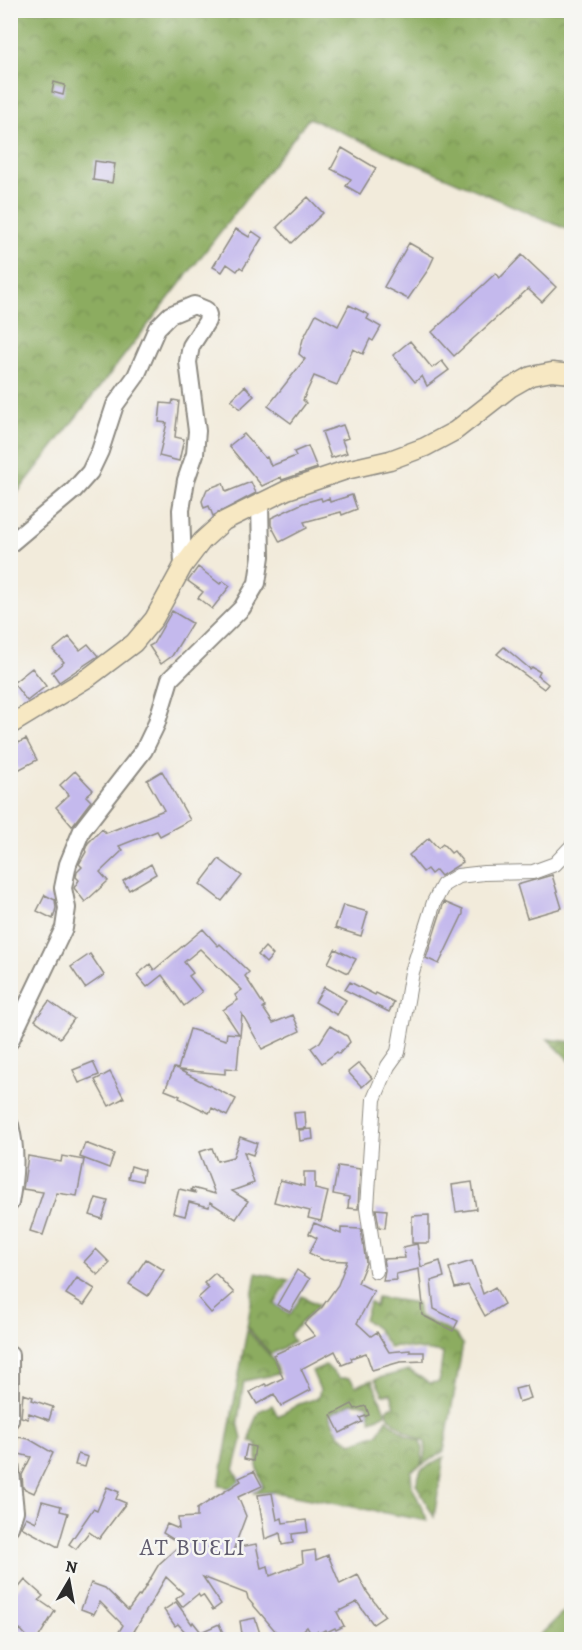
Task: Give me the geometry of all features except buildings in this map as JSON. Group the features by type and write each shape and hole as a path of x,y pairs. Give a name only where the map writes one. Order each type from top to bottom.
{"main road":[{"path":"10,725 89,677 134,643 154,619 183,566 202,541 224,521 287,490 346,470 390,460 425,447 455,431 510,388 531,376 552,372 572,374"}],"street":[{"path":"10,544 74,490 90,472 100,451 115,405 136,376 157,328 170,315 194,305 206,310 208,315 207,321 191,346 188,362 197,431 195,454 186,480 181,510 183,566"},
{"path":"10,1041 63,928 67,908 63,888 68,864 82,830 144,750 156,725 170,679 242,608 257,583 261,556 261,502"},
{"path":"376,1271 367,1208 374,1099 388,1066 398,1052 412,972 434,902 443,885 458,876 533,872 555,864 572,846"},
{"path":"10,1125 16,1144 15,1176 10,1203"},
{"path":"10,1355 10,1420"},
{"path":"10,1462 15,1511 10,1527"}],"green space":[{"path":"11,11 571,11 571,231 309,118 11,501"},
{"path":"548,1039 571,1042 571,1062"},
{"path":"256,1273 289,1280 275,1304 290,1314 302,1296 319,1305 290,1334 294,1342 271,1354 247,1327"},
{"path":"377,1297 417,1303 419,1316 455,1334 463,1344 444,1451 422,1465 426,1451 425,1442 406,1432 389,1417 387,1409 395,1406 391,1393 383,1395 375,1379 409,1370 429,1383 439,1382 443,1353 396,1346 390,1348 377,1329 364,1319 370,1302 375,1307"},
{"path":"247,1330 273,1359 279,1374 244,1381 238,1421 242,1440 234,1470 244,1490 219,1486"},
{"path":"326,1365 339,1378 350,1378 356,1386 372,1380 386,1414 371,1420 367,1404 351,1403 329,1415 339,1435 352,1443 378,1434 387,1419 406,1435 420,1441 423,1449 421,1465 411,1471 412,1486 428,1521 273,1492 253,1493 263,1487 257,1466 257,1444 250,1441 252,1427 259,1411 272,1405 278,1416 299,1404 318,1398 320,1390 312,1371"},
{"path":"444,1457 434,1517 416,1484 421,1470"},
{"path":"571,1605 571,1639 536,1639"}],"district":[{"name":"AT BUƐLI","path":"193,1547"}]}
